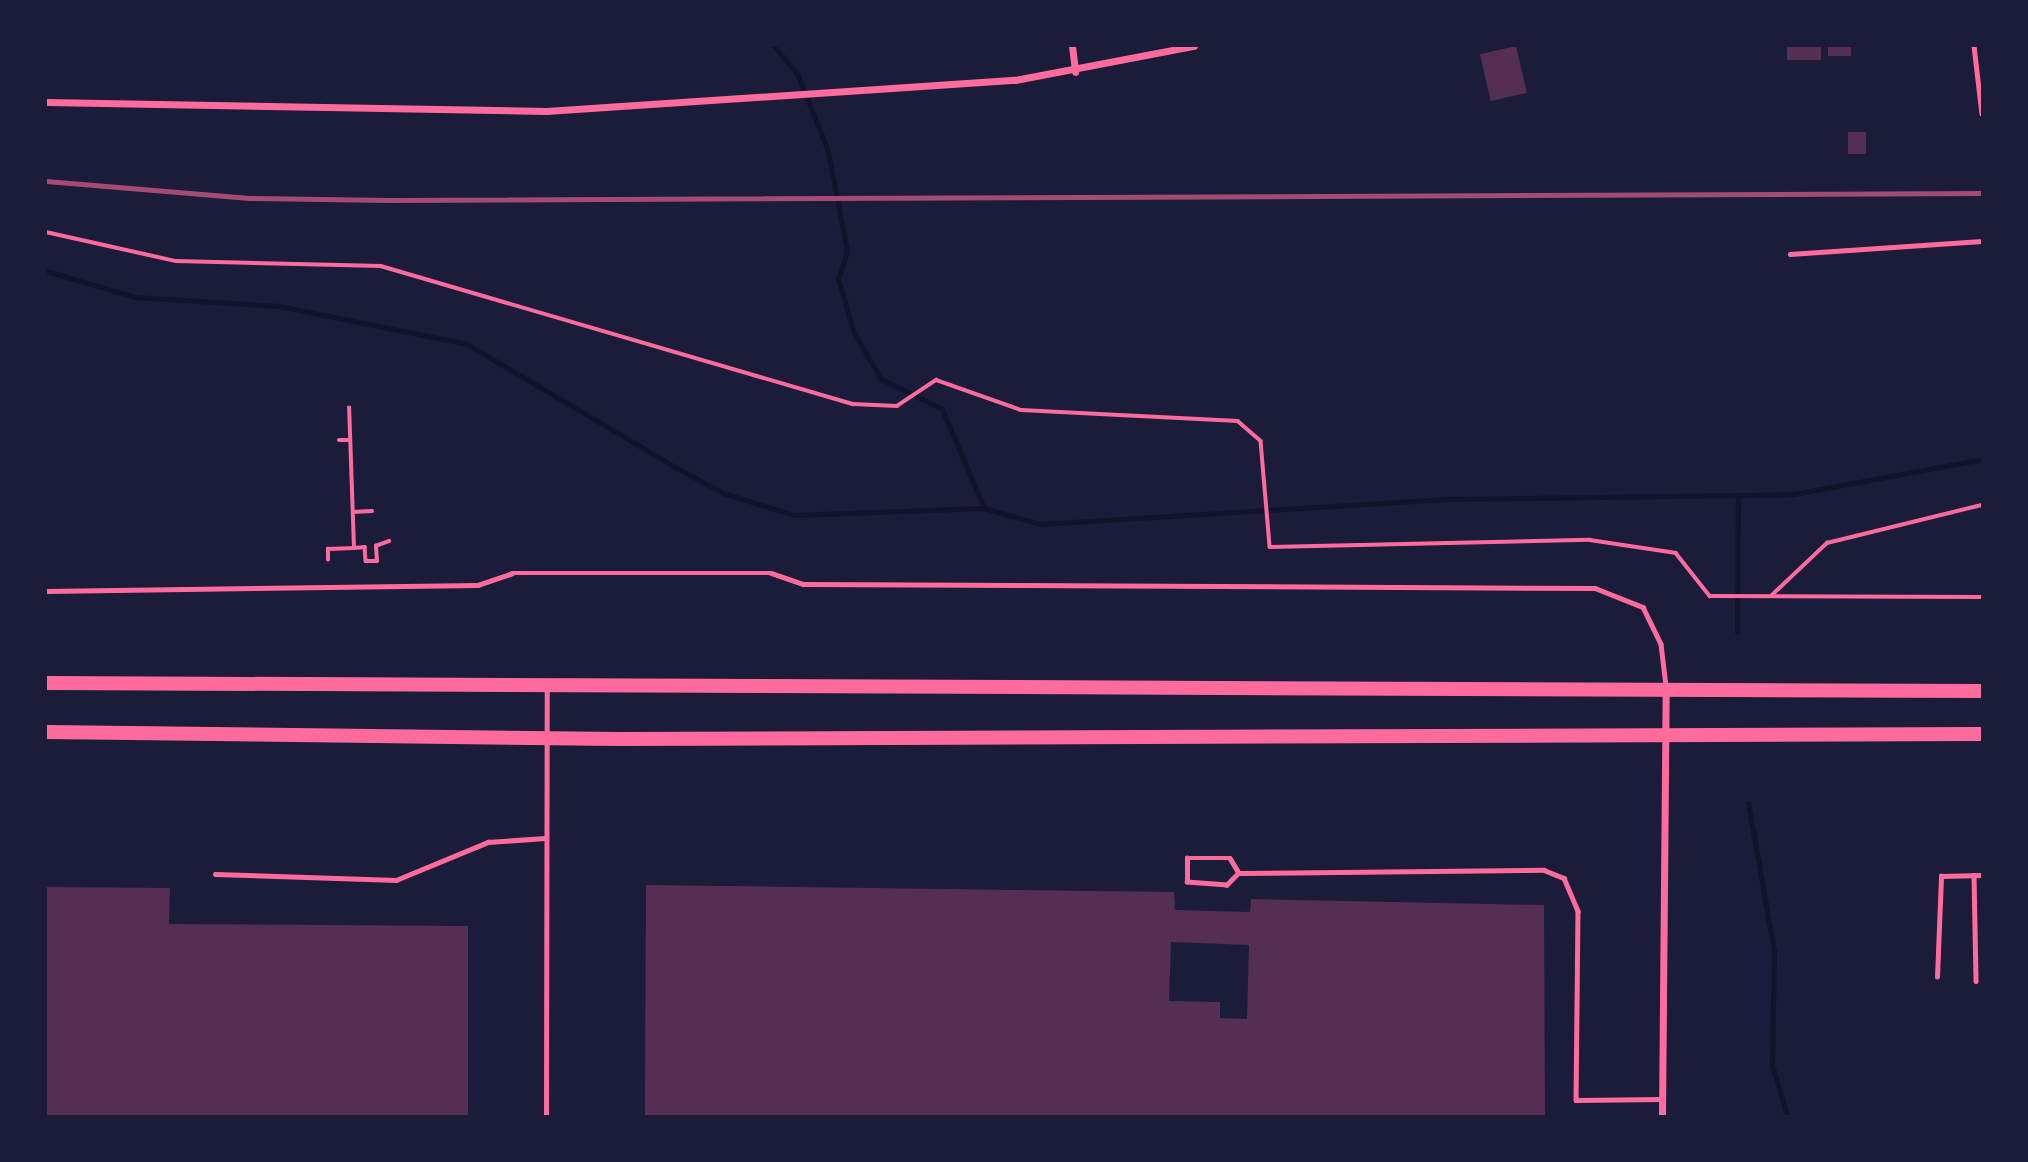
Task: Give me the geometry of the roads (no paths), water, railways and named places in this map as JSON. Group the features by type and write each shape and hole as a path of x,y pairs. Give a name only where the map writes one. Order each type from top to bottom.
{"main road":[{"path":"46,683 1983,691"},
{"path":"46,733 1664,736 1983,734"}],"street":[{"path":"1072,46 1075,72"},
{"path":"46,102 545,111 1075,72 1194,46"},
{"path":"1662,1116 1666,691"}],"lane":[{"path":"1974,46 1983,114"},
{"path":"1790,254 1983,241"},
{"path":"46,591 452,586 512,573 771,573 803,584 1595,588 1622,595 1655,625 1666,691"},
{"path":"546,1116 542,735 547,686"},
{"path":"215,874 396,880 469,847 545,838"},
{"path":"1240,873 1230,858 1187,858 1187,882 1227,885 1240,873 1544,870 1564,878 1578,911 1576,1100 1662,1099"},
{"path":"1974,875 1976,981"},
{"path":"1937,978 1941,876 1983,875"}],"waterway":[{"path":"774,46 797,73 828,151 847,251 838,279 854,333 881,379 942,409 984,508"},
{"path":"46,271 135,297 279,306 467,344 723,493 794,515 984,508 1040,524 1451,499 1794,494 1982,459"},
{"path":"1737,632 1738,495"},
{"path":"1748,803 1774,950 1772,1065 1787,1116"}],"railway":[{"path":"46,181 249,198 389,200 1982,193"}]}
